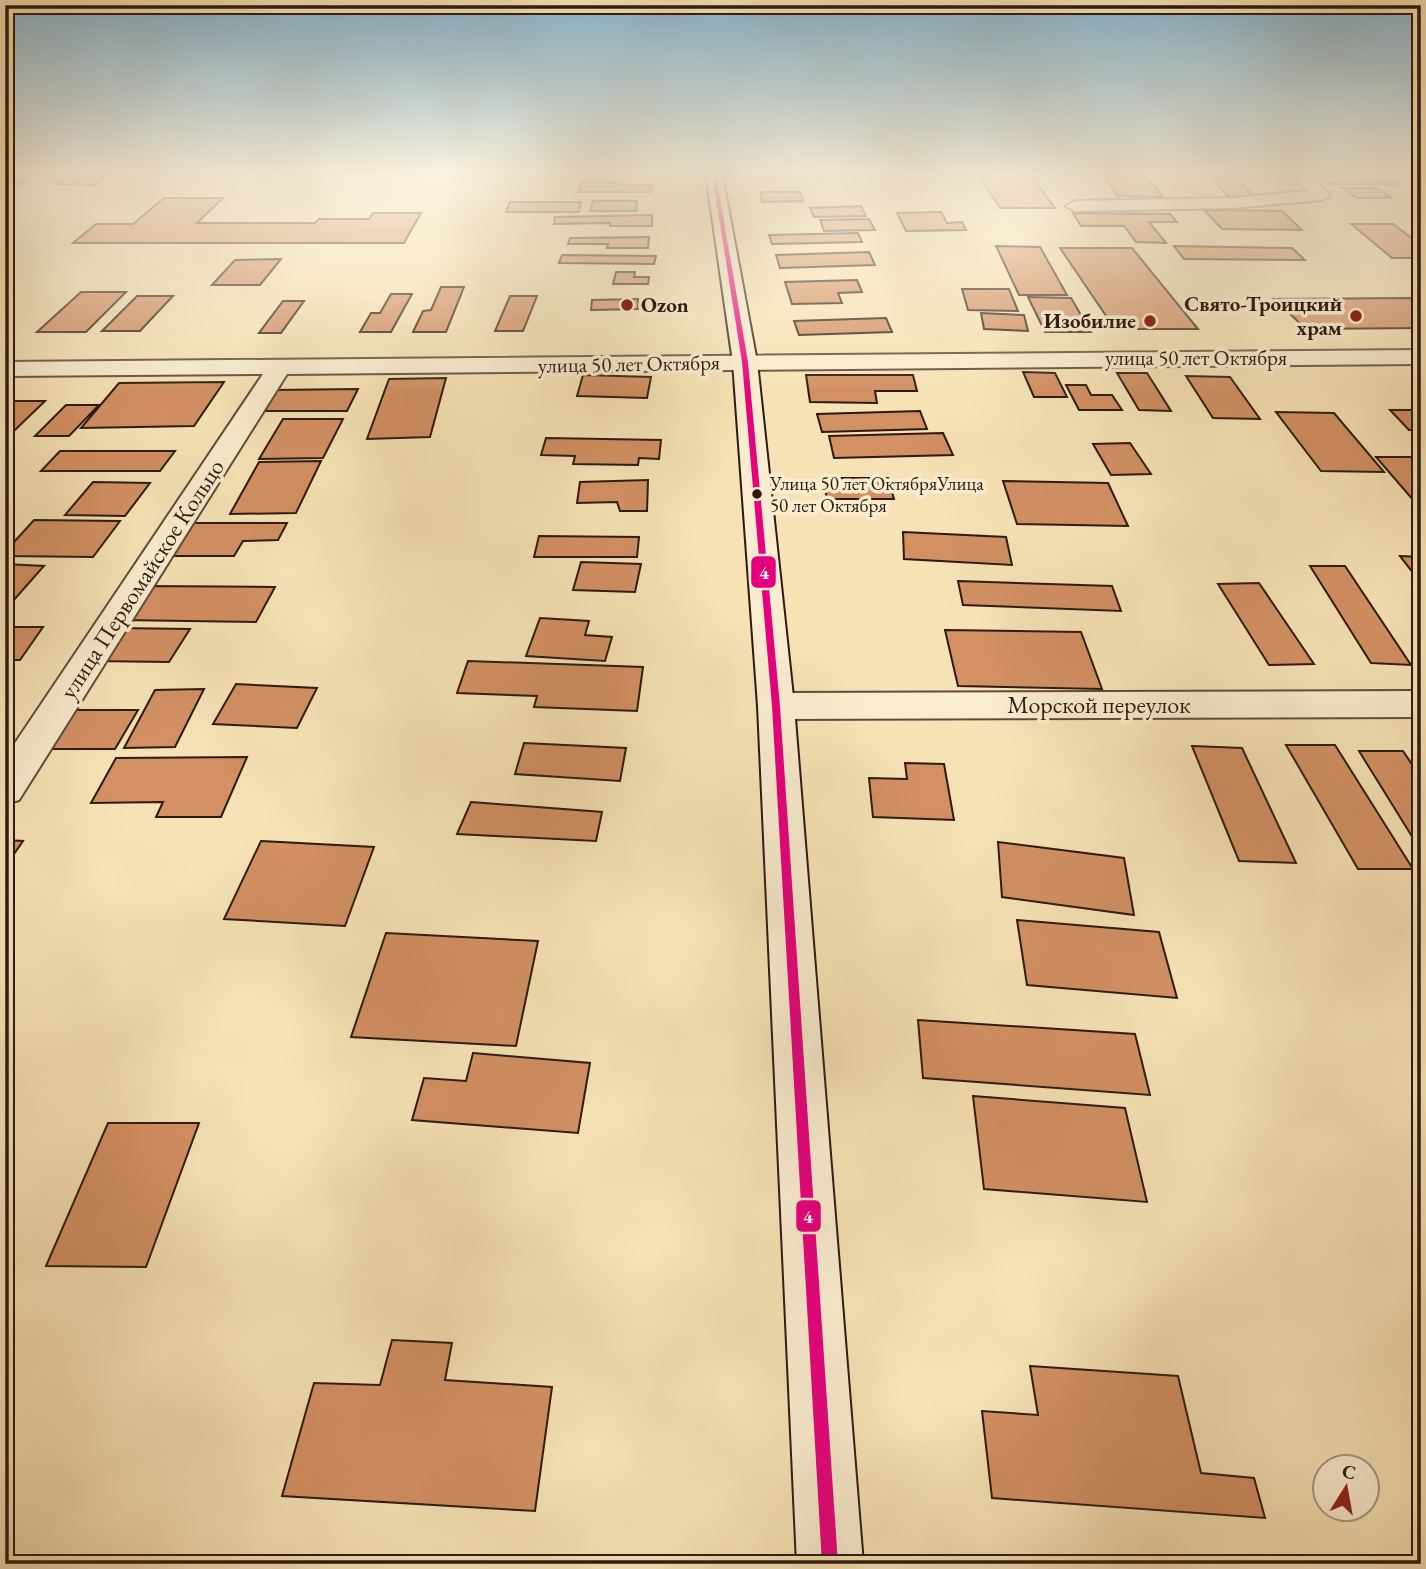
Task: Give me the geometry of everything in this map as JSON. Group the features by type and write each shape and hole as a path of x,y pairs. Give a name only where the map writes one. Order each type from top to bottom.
{"street":[{"path":"726,247 745,362 776,706 830,1564"},
{"name":"улица 50 лет Октября","path":"5,369 279,369 1421,356"},
{"name":"улица Первомайское Кольцо","path":"5,789 279,369"},
{"name":"Морской переулок","path":"776,706 1421,704"}],"building":[{"path":"607,247 648,247 648,248"},
{"path":"997,247 1040,247 1067,295 1019,295"},
{"path":"1175,247 1292,248 1305,260 1184,259"},
{"path":"1379,247 1421,247 1421,258 1392,258"},
{"path":"1060,248 1132,248 1198,329 1115,329"},
{"path":"869,252 875,265 780,268 776,255"},
{"path":"562,255 656,256 654,264 559,263"},
{"path":"281,259 260,285 212,285 235,260"},
{"path":"616,272 635,272 634,277 649,277 648,284 613,284"},
{"path":"857,280 862,292 838,293 842,303 792,304 785,282"},
{"path":"441,287 464,287 446,332 413,332 423,311 431,310"},
{"path":"962,289 1009,289 1018,311 968,310"},
{"path":"81,292 126,292 86,332 37,332"},
{"path":"391,294 412,294 391,332 360,332 371,313 380,313"},
{"path":"137,296 173,296 140,331 102,331"},
{"path":"510,296 537,296 523,331 495,331"},
{"path":"1028,297 1071,298 1091,332 1045,332"},
{"name":"Свято-Троицкий храм","path":"1412,298 1421,305 1421,328 1306,329 1274,299"},
{"path":"638,299 638,309 591,310 592,300"},
{"path":"283,301 304,301 281,333 259,333"},
{"path":"981,313 1024,315 1028,331 984,329"},
{"path":"886,318 892,332 799,335 794,321"},
{"path":"1023,372 1055,373 1067,397 1034,397"},
{"path":"1117,373 1147,373 1171,411 1139,410"},
{"path":"583,375 651,377 647,398 577,396"},
{"path":"806,375 913,375 917,391 875,391 877,403 810,402"},
{"path":"1186,376 1230,377 1260,419 1213,418"},
{"path":"446,378 430,437 367,439 389,379"},
{"path":"224,382 194,426 81,428 119,383"},
{"path":"1066,385 1086,385 1091,395 1112,395 1122,410 1079,410"},
{"path":"358,389 347,411 260,411 273,390"},
{"path":"5,401 45,401 15,430 5,430"},
{"path":"66,405 99,405 69,436 35,436"},
{"path":"1390,410 1416,410 1421,415 1421,430 1409,430"},
{"path":"920,411 927,429 822,432 817,414"},
{"path":"1276,412 1334,413 1384,472 1321,471"},
{"path":"283,419 343,419 323,458 259,459"},
{"path":"943,433 953,455 834,458 829,436"},
{"path":"546,438 661,440 659,459 639,458 638,465 573,464 575,456 541,455"},
{"path":"1130,443 1151,474 1111,475 1093,444"},
{"path":"60,451 175,451 160,471 41,471"},
{"path":"1376,457 1421,457 1421,501 1414,501"},
{"path":"321,461 296,513 230,514 259,462"},
{"path":"823,478 888,478 894,499 827,499"},
{"path":"648,480 647,511 620,511 617,502 577,503 580,482"},
{"path":"1003,481 1108,483 1128,526 1017,524"},
{"path":"93,482 150,483 125,516 65,515"},
{"path":"34,520 120,521 93,557 5,556 5,552"},
{"path":"187,523 287,523 278,540 243,541 234,556 164,556"},
{"path":"903,532 1006,537 1012,565 904,559"},
{"path":"539,536 639,537 637,557 534,557"},
{"path":"1400,556 1421,557 1421,583"},
{"path":"581,562 641,564 635,592 573,590"},
{"path":"5,564 44,566 5,610"},
{"path":"1310,566 1345,566 1411,665 1371,663"},
{"path":"958,581 1112,586 1121,611 963,605"},
{"path":"1259,583 1314,664 1269,665 1218,584"},
{"path":"145,586 275,587 256,622 121,620"},
{"path":"540,618 589,621 585,635 612,637 605,661 526,656"},
{"path":"5,627 43,627 20,660 5,660"},
{"path":"116,628 190,629 169,662 93,661"},
{"path":"945,630 1081,632 1102,689 958,686"},
{"path":"468,661 643,667 637,711 534,707 537,696 457,693"},
{"path":"236,684 317,688 297,728 213,724"},
{"path":"204,689 175,747 124,748 155,690"},
{"path":"63,710 138,710 115,749 37,749"},
{"path":"524,743 626,748 620,781 515,774"},
{"path":"1286,745 1335,745 1413,869 1358,869"},
{"path":"1192,746 1242,748 1296,863 1239,861"},
{"path":"1359,751 1403,751 1421,778 1421,851"},
{"path":"247,757 221,817 156,817 163,802 91,803 116,758"},
{"path":"905,763 944,764 954,820 873,817 869,778 907,779"},
{"path":"471,802 602,812 596,841 457,834"},
{"path":"5,840 23,841 5,867"},
{"path":"261,841 374,847 345,926 224,919"},
{"path":"998,842 1124,858 1134,915 1002,897"},
{"path":"1017,920 1159,932 1177,998 1027,985"},
{"path":"386,933 538,941 516,1046 351,1037"},
{"path":"918,1020 1135,1034 1150,1095 923,1078"},
{"path":"473,1053 590,1063 578,1133 412,1120 424,1078 466,1081"},
{"path":"973,1096 1125,1108 1147,1202 984,1189"},
{"path":"108,1123 199,1123 146,1267 46,1266"},
{"path":"392,1340 452,1343 445,1380 552,1387 535,1511 282,1496 314,1383 380,1385"},
{"path":"1030,1366 1178,1376 1201,1473 1254,1478 1265,1518 992,1498 982,1411 1038,1415"}],"transit line":[{"name":"4","path":"726,247 745,362 776,706 830,1564"}],"place":[{"name":"Ozon","path":"627,305"},
{"name":"Свято-Троицкий храм","path":"1356,316"},
{"name":"Изобилие","path":"1150,321"},
{"name":"Улица 50 лет ОктябряУлица 50 лет Октября","path":"757,494"}]}
